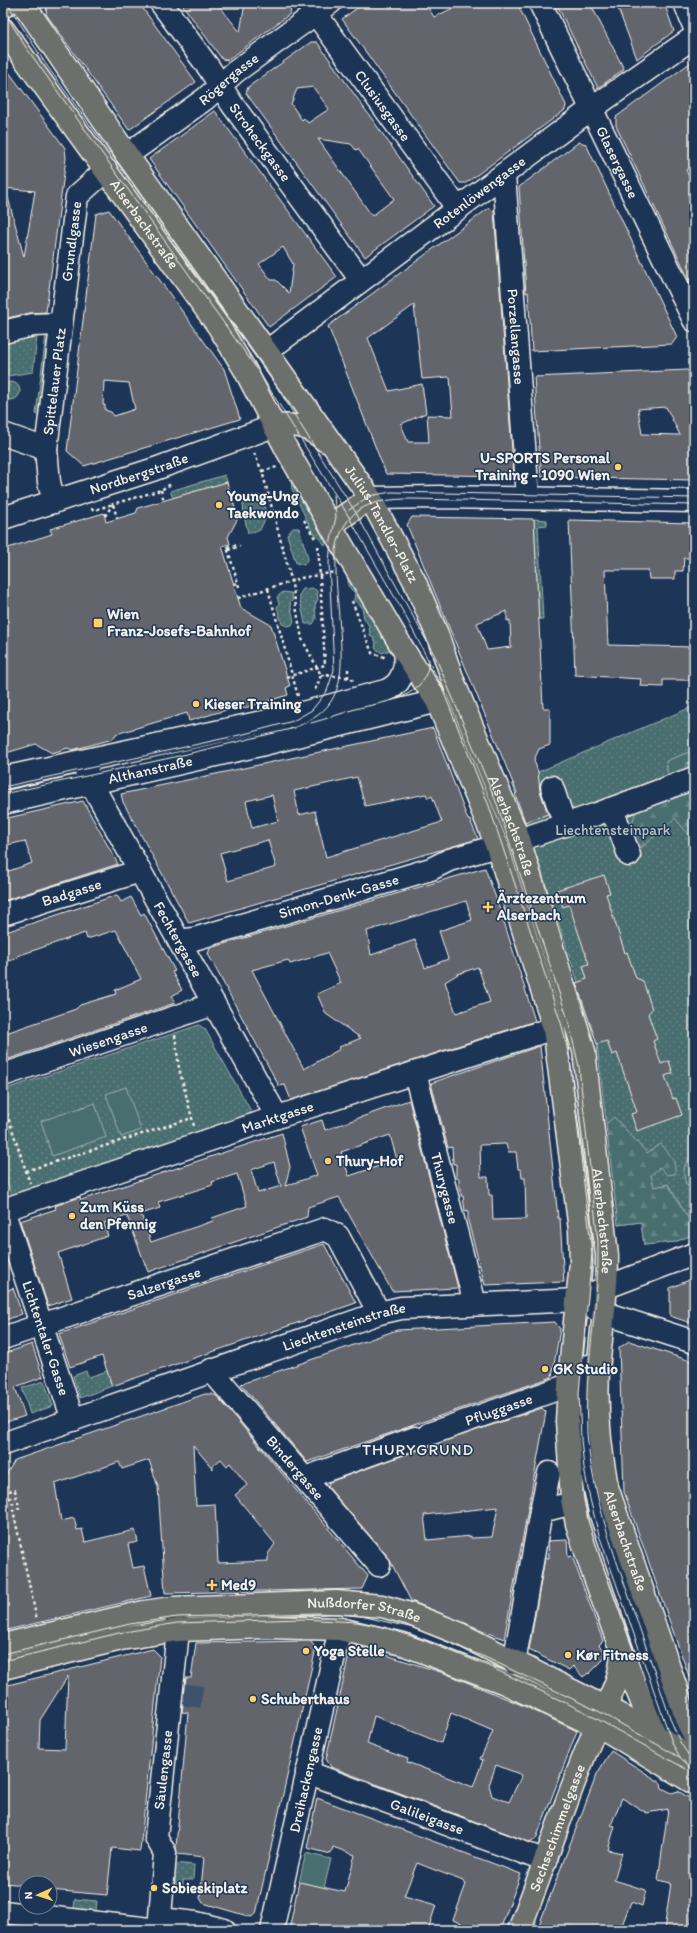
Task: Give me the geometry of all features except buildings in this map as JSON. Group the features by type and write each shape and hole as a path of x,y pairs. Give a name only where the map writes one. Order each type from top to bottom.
{"main road":[{"path":"3,7 8,3"},
{"name":"Alserbachstraße","path":"23,3 127,155 267,351"},
{"name":"Alserbachstraße","path":"3,29 219,327 244,368 274,426"},
{"name":"Julius-Tandler-Platz","path":"267,351 370,498 414,580 438,634 454,683 467,713"},
{"path":"333,446 309,427 292,425 274,426 324,533 398,657 437,701 451,693 454,683"},
{"path":"324,533 370,498"},
{"name":"Alserbachstraße","path":"437,701 497,846 554,1028 580,1230 581,1263 592,1307 601,1455 607,1487 681,1702 691,1748"},
{"name":"Alserbachstraße","path":"467,713 519,840 584,1051 607,1256 607,1287 592,1307 569,1385 568,1444 574,1510 586,1553 621,1650 665,1764"},
{"name":"Nußdorfer Straße","path":"3,1645 144,1612 176,1607 336,1602 382,1606 410,1614 447,1628 514,1663 601,1716 665,1764 694,1782"},
{"name":"Nußdorfer Straße","path":"3,1668 121,1639 178,1630 266,1627 340,1629 403,1644 505,1683 691,1748"},
{"name":"Alserbachstraße","path":"601,1716 617,1682 622,1664 621,1650"},
{"name":"Sechsschimmelgasse","path":"519,1930 601,1716"}],"street":[{"name":"Stroheckgasse","path":"161,3 362,280"},
{"name":"Glasergasse","path":"540,3 694,320"},
{"path":"685,3 694,26"},
{"name":"Rögergasse","path":"127,155 205,99 235,72 318,6"},
{"name":"Clusiusgasse","path":"318,6 458,209"},
{"name":"Rotenlöwengasse","path":"267,351 591,109 694,38"},
{"name":"Grundlgasse","path":"61,324 78,196 106,170"},
{"name":"Porzellangasse","path":"504,175 528,498"},
{"name":"Spittelauer Platz","path":"3,332 33,325 61,324 46,449 49,482 54,502"},
{"name":"Nordbergstraße","path":"3,518 155,469 274,426"},
{"name":"Spittelauer Platz","path":"3,434 46,449"},
{"path":"370,498 528,498 694,501"},
{"path":"297,716 393,687 399,681 404,671 398,657"},
{"path":"297,716 437,701"},
{"name":"Althanstraße","path":"3,778 129,750 297,716"},
{"name":"Althanstraße","path":"3,802 91,783 297,716"},
{"name":"Fechtergasse","path":"82,761 91,783 278,1117"},
{"path":"519,840 565,825 694,778"},
{"path":"552,788 565,825"},
{"path":"610,809 617,822 628,855"},
{"name":"Simon-Denk-Gasse","path":"179,940 194,938 431,870 449,860 497,846"},
{"name":"Badgasse","path":"3,914 140,871"},
{"name":"Wiesengasse","path":"3,1075 214,1004"},
{"name":"Marktgasse","path":"3,1210 278,1117 554,1028"},
{"name":"Thurygasse","path":"415,1073 475,1304"},
{"name":"Lichtentaler Gasse","path":"3,1210 40,1325 73,1420"},
{"name":"Salzergasse","path":"3,1338 325,1229 338,1236 379,1313"},
{"path":"607,1287 694,1254"},
{"name":"Liechtensteinstraße","path":"3,1444 211,1370 379,1313 401,1308 475,1304 592,1307 694,1342"},
{"name":"Bindergasse","path":"211,1370 379,1565"},
{"name":"Pfluggasse","path":"305,1478 569,1385"},
{"path":"514,1663 551,1509 549,1473"},
{"name":"Säulengasse","path":"160,1926 165,1853 156,1837 176,1694 178,1630 176,1607"},
{"name":"Dreihackengasse","path":"272,1930 340,1629"},
{"name":"Galileigasse","path":"307,1772 546,1861"},
{"path":"3,1912 105,1924 160,1926 196,1923 224,1930"}],"path":[{"path":"253,451 262,471 292,581 302,639 321,675 313,692"},
{"path":"105,516 113,504 161,490"},
{"path":"287,677 325,665 320,574 324,533"},
{"path":"239,545 228,550 239,587"},
{"path":"238,598 292,581 342,570"},
{"path":"234,584 238,583"},
{"path":"268,589 292,676 297,716"},
{"path":"350,595 372,653 398,657"},
{"path":"348,669 348,679"},
{"path":"328,670 328,676"},
{"path":"321,675 353,680 360,678"},
{"path":"175,1031 179,1068 200,1143"},
{"path":"3,1102 36,1200"},
{"path":"26,1171 192,1118"},
{"path":"3,1492 15,1490 16,1497 5,1499 6,1505 18,1502 19,1508 13,1510 38,1626"}],"green space":[{"path":"46,335 50,335 40,415 36,414"},
{"path":"37,336 33,372 8,376 3,367 3,344"},
{"path":"7,382 15,382 20,387 18,398 15,400 7,400 2,395 2,387"},
{"path":"225,475 227,482 173,498 170,491"},
{"path":"291,481 327,538 325,545 312,531 292,489"},
{"path":"250,496 262,496 267,515 260,530 248,533 243,504"},
{"path":"534,519 547,520 547,525 538,526 543,619 539,619"},
{"path":"293,528 299,528 308,558 304,565 296,563 287,535"},
{"path":"352,577 390,650 382,653 375,648 376,642 370,635 369,626 364,618 362,607 354,600 355,593 348,586 348,579"},
{"path":"312,588 317,591 318,599 315,605 316,619 313,624 305,624 299,595 303,589"},
{"path":"283,592 291,593 293,600 290,603 294,621 292,625 287,626 282,624 277,607 279,604 277,597"},
{"name":"Liechtensteinpark","path":"694,706 694,1234 675,1242 644,1245 641,1222 618,1225 597,1044 512,783"},
{"path":"694,750 694,841 675,818 641,848 630,830 636,811 670,795 666,761"},
{"path":"199,1025 205,1029 251,1111 249,1117 197,1132 12,1196 3,1170 3,1090"},
{"path":"126,1087 141,1130 121,1137 106,1094"},
{"path":"95,1103 106,1137 52,1156 41,1121"},
{"path":"614,1117 647,1153 661,1144 669,1154 674,1162 675,1174 667,1175 660,1167 651,1175 654,1187 668,1184 688,1218 694,1216 694,1234 675,1242 644,1245 641,1222 618,1225 606,1124"},
{"path":"694,1154 694,1187 686,1185 684,1168 687,1161"},
{"path":"86,1371 89,1377 107,1371 112,1386 80,1398 73,1376"},
{"path":"44,1381 53,1406 30,1414 22,1388"},
{"path":"306,1853 331,1859 324,1888 299,1882"},
{"path":"174,1863 194,1865 193,1880 183,1880 183,1885 173,1884"},
{"path":"75,1899 97,1901 95,1920 73,1917"}],"tunnel":[{"path":"180,1694 202,1697"}],"tram line":[{"path":"7,3 45,63 265,368 356,513 436,658 497,804 568,1020 579,1067 598,1242 597,1290 589,1361 586,1409 589,1454 597,1495 614,1554 671,1721 681,1744 694,1763"},
{"path":"3,10 25,46 259,372 346,512 406,617 440,683 489,806 562,1026 570,1060 592,1254 579,1393 584,1468 590,1499 599,1535 673,1745 680,1757 694,1773"},
{"path":"349,510 369,496 391,492 694,498"},
{"path":"3,787 244,734 293,721 312,710 327,691 334,670 329,563 331,540 336,517 334,495"},
{"path":"290,729 308,722 321,713 330,702 336,691 340,677 341,663 336,580 336,550 340,535 346,523 362,508 373,504 398,499 694,505"},
{"path":"311,723 355,709 391,700 413,691 421,683 427,673 429,659"},
{"path":"3,794 170,758 295,728"},
{"path":"3,1654 130,1624 177,1617 317,1613 357,1615 413,1628 487,1658 602,1713 679,1757"},
{"path":"3,1661 119,1633 177,1623 302,1619 357,1622 384,1627 420,1639 486,1665 583,1711 686,1769"}],"place":[{"name":"U-SPORTS Personal Training - 1090 Wien","path":"618,467"},
{"name":"Young-Ung Taekwondo","path":"219,505"},
{"name":"Wien Franz-Josefs-Bahnhof","path":"98,623"},
{"name":"Kieser Training","path":"196,704"},
{"name":"Ärztezentrum Alserbach","path":"488,907"},
{"name":"Thury-Hof","path":"328,1161"},
{"name":"Zum Küss den Pfennig","path":"72,1216"},
{"name":"GK Studio","path":"545,1369"},
{"name":"Med9","path":"212,1585"},
{"name":"Yoga Stelle","path":"306,1651"},
{"name":"Kør Fitness","path":"568,1655"},
{"name":"Schuberthaus","path":"253,1699"},
{"name":"Sobieskiplatz","path":"154,1888"}],"district":[{"name":"THURYGRUND","path":"418,1449"}]}
